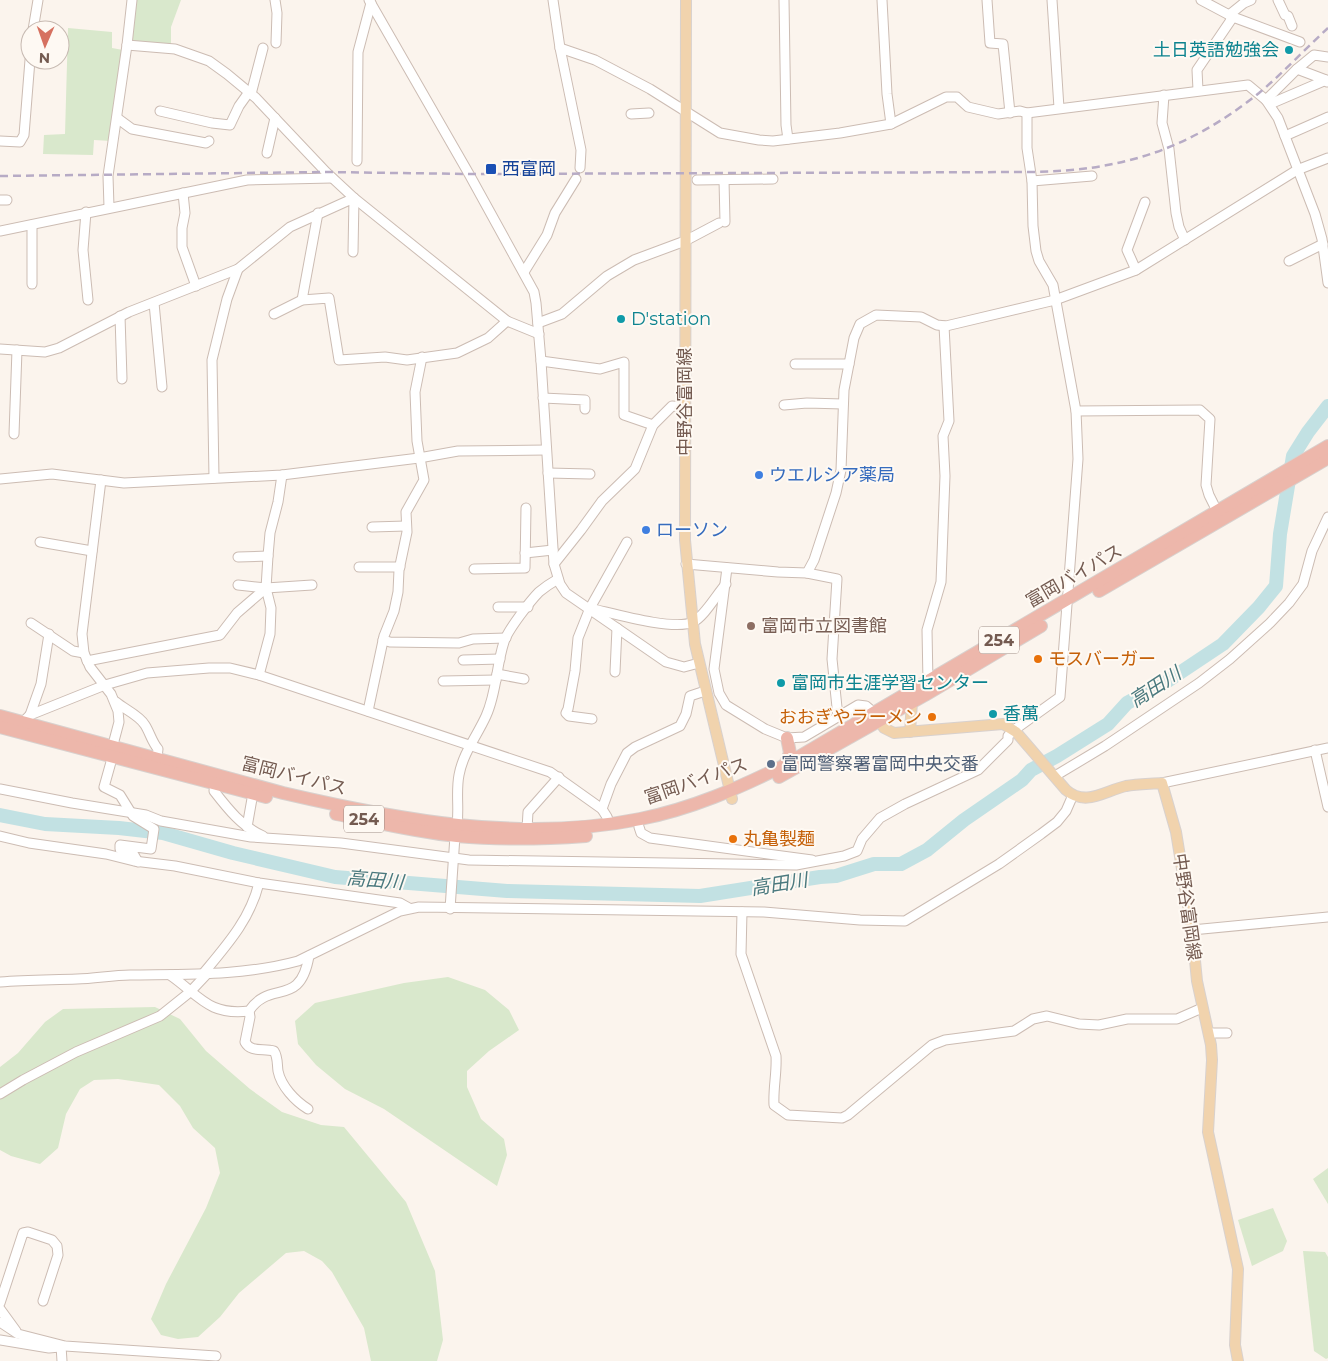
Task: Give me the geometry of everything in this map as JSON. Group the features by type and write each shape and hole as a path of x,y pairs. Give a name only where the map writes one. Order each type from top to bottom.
{"highway":[{"name":"富岡バイパス","path":"0,727 111,751 158,758 326,803 413,819 500,839 592,835 639,827 704,810 876,716 912,702 1217,512 1328,446"},
{"name":"富岡バイパス","path":"0,716 26,718 111,751 216,784 351,817 412,829 572,828 610,824 671,811 731,795 789,772 928,682 1259,499 1328,458"},
{"path":"785,765 790,752 787,738"}],"main road":[{"name":"中野谷富岡線","path":"686,0 686,564 692,623 699,663 731,795"},
{"path":"910,732 912,702"},
{"path":"876,716 884,728 894,733 1002,724 1015,731 1073,795 1082,799 1126,786 1162,783"},
{"name":"中野谷富岡線","path":"1162,783 1176,832 1192,930 1197,981 1209,1033 1212,1060 1208,1132 1238,1269 1235,1346 1238,1361"}],"street":[{"path":"35,20 38,0"},
{"path":"109,207 108,176 132,0"},
{"path":"275,0 277,13 276,43"},
{"path":"553,0 560,48 581,150 580,168"},
{"path":"784,0 786,125 788,139"},
{"path":"882,0 887,94 891,124"},
{"path":"987,0 990,43 1003,44 1010,113"},
{"path":"1052,0 1059,108"},
{"path":"1201,0 1231,16 1300,42"},
{"path":"1198,90 1197,70 1231,16 1244,3 1251,0"},
{"path":"1278,0 1292,26"},
{"path":"357,161 358,52 370,1"},
{"path":"370,1 534,292 541,361 554,564 558,579 566,593 672,665 684,667 699,663"},
{"path":"127,45 175,49 209,61 250,93 332,178 354,198 507,320 539,334"},
{"path":"160,111 212,123 230,125 239,106 250,93 263,48"},
{"path":"560,48 595,60 650,89 720,133 759,140 788,139 860,131 891,124 946,96 957,97 968,107 998,114 1027,113 1248,85 1268,102 1278,118 1315,214 1323,244 1328,283"},
{"path":"1268,102 1297,69 1314,55 1328,57"},
{"path":"1297,69 1327,82"},
{"path":"0,141 20,142 22,140 29,70"},
{"path":"1268,102 1327,82"},
{"path":"1164,95 1162,122 1169,149 1176,213 1179,227 1186,240"},
{"path":"631,114 649,113"},
{"path":"0,789 131,814 146,815 161,821 252,837 341,843 469,860 796,865 844,856 857,851 862,839 880,818 905,804 978,770 1008,740 1008,736 1060,697 1078,459 1076,411 1053,285 1039,261 1036,250 1033,226 1032,180 1027,148 1027,113"},
{"path":"1285,136 1328,117"},
{"path":"117,118 132,129 206,143 209,141"},
{"path":"267,153 275,118"},
{"path":"807,572 814,560 838,486 841,470 844,390 854,338 860,324 876,315 921,317 944,326 958,325 1055,300 1136,270 1297,170 1328,158"},
{"path":"1032,180 1092,176"},
{"path":"0,231 109,207 248,180 332,178"},
{"path":"524,272 547,235 555,213 576,179"},
{"path":"697,180 773,179"},
{"path":"538,323 562,314 608,276 634,260 685,241 722,223 724,180"},
{"path":"183,194 185,213 182,228 182,247 196,286"},
{"path":"0,349 45,352 59,348 120,316 238,269 290,227 354,198"},
{"path":"353,252 354,198"},
{"path":"1136,270 1127,250 1145,202"},
{"path":"86,212 83,250 88,300"},
{"path":"302,300 318,214"},
{"path":"32,224 32,284"},
{"path":"1289,261 1323,244"},
{"path":"214,478 212,360 227,299 238,269"},
{"path":"274,314 302,300 329,298 339,360 386,357 407,360 457,353 488,338 507,320"},
{"path":"154,303 162,387"},
{"path":"120,316 122,379"},
{"path":"928,682 927,630 941,582 944,476 943,436 949,421 944,326"},
{"path":"14,434 17,350"},
{"path":"368,711 383,640 394,611 398,592 400,567 407,532 406,512 424,480 416,441 415,392 422,357"},
{"path":"541,361 600,369 624,362 624,414 653,425"},
{"path":"795,364 849,364"},
{"path":"543,398 585,400 585,409"},
{"path":"784,405 808,403 843,404"},
{"path":"554,564 602,501 635,470 653,425 672,406 685,407"},
{"path":"1076,411 1200,410 1210,419 1206,485 1217,512"},
{"path":"0,479 52,474 124,483 282,475 419,458 458,451 546,450"},
{"path":"548,473 590,474"},
{"path":"259,675 270,634 271,608 266,588 268,556 270,533 278,502 282,475"},
{"path":"101,480 82,634 86,657 94,672 105,684 116,702 118,712 119,722 104,788 120,795 131,814 154,829 151,849 120,844 120,849 134,855 138,862"},
{"path":"474,569 525,568 526,508"},
{"path":"1054,774 1105,746 1198,683 1230,659 1270,623 1290,603 1304,584 1312,551 1328,517"},
{"path":"372,526 406,526"},
{"path":"40,542 92,551"},
{"path":"592,719 569,716 566,713 575,670 578,638 590,608 627,542"},
{"path":"525,553 553,550"},
{"path":"238,557 268,556"},
{"path":"686,564 778,572 807,572 837,579 832,659 838,717"},
{"path":"359,567 400,567"},
{"path":"728,568 714,675 722,699 735,710 765,729 787,738 804,737 858,705 866,706 876,716"},
{"path":"450,906 459,776 463,760 487,716 495,692 500,659 506,638 538,594 558,579"},
{"path":"590,608 672,625 692,623 726,584"},
{"path":"238,585 266,588 312,585"},
{"path":"31,623 73,651 86,657 220,636 237,613 266,588"},
{"path":"498,607 528,607"},
{"path":"615,672 617,628"},
{"path":"26,718 41,684 49,634"},
{"path":"383,640 390,642 459,643 473,639 506,638"},
{"path":"463,660 500,659"},
{"path":"26,718 105,684 147,673 230,668 259,675 550,772 602,809 610,824"},
{"path":"442,681 497,677 524,679"},
{"path":"602,809 611,784 627,753 635,747 680,726 686,714 690,696 705,691"},
{"path":"116,702 145,725 150,739 158,750 158,758"},
{"path":"1162,783 1328,748"},
{"path":"1314,750 1328,806"},
{"path":"527,829 528,812 558,778"},
{"path":"216,784 214,791 227,808 247,827 265,837"},
{"path":"247,827 253,794"},
{"path":"0,982 78,980 128,975 204,975 283,965 298,962 400,910 409,908 450,906 764,912 860,920 905,921 999,864 1041,834 1062,816 1073,795"},
{"path":"639,827 641,833 650,838 822,861"},
{"path":"0,836 29,843 106,854 138,862 175,866 259,883 400,903 409,908"},
{"path":"0,1094 76,1052 160,1016 190,992 247,916 259,883"},
{"path":"742,912 741,954 776,1056 773,1088 774,1105 788,1115 842,1118 932,1045 945,1040 1014,1030 1033,1019 1046,1016 1079,1024 1099,1025 1127,1019 1177,1019 1202,1008"},
{"path":"1192,930 1328,917"},
{"path":"170,975 182,983 206,1005 241,1012 248,1011 259,999 297,985 307,969 309,956"},
{"path":"248,1011 250,1017 245,1042 247,1047 274,1051 278,1073 298,1103 308,1108"},
{"path":"1209,1033 1227,1033"},
{"path":"0,1303 23,1233 28,1232 52,1240 57,1246 58,1255 43,1301"},
{"path":"0,1309 18,1334"},
{"path":"0,1322 18,1334 63,1346 216,1356"},
{"path":"0,1340 49,1348 63,1346"},
{"path":"62,1361 63,1346"}],"green space":[{"path":"135,0 181,0 171,27 171,46 131,42"},
{"path":"70,28 112,32 112,48 123,50 111,141 94,140 93,155 43,154 44,135 65,134 67,70 70,70"},
{"path":"448,977 485,990 509,1010 519,1030 489,1051 467,1071 467,1087 481,1119 504,1139 507,1155 497,1186 384,1109 345,1089 316,1065 298,1044 295,1021 315,1003 404,983"},
{"path":"155,1007 180,1019 206,1051 250,1089 282,1112 321,1125 344,1127 406,1202 435,1271 443,1340 437,1361 371,1361 364,1328 332,1272 322,1261 304,1251 286,1253 239,1293 220,1317 198,1337 178,1339 161,1335 151,1319 166,1284 206,1208 220,1173 215,1148 193,1128 180,1106 159,1085 118,1079 94,1080 80,1089 66,1114 58,1148 40,1164 11,1156 0,1150 0,1067 18,1053 45,1022 63,1009"},
{"path":"1328,1168 1328,1204 1313,1179"},
{"path":"1273,1208 1287,1241 1283,1251 1252,1266 1238,1220"},
{"path":"1303,1251 1325,1252 1328,1257 1328,1358 1326,1359 1314,1351"}],"waterway":[{"name":"高田川","path":"0,815 45,824 119,828 163,833 233,853 335,877 507,891 700,896 836,876 874,864 901,864 927,850 964,820 1022,780 1031,770 1108,724 1127,703 1166,682 1223,644 1259,607 1276,586 1280,534 1293,456 1328,406"}],"railway":[{"path":"0,176 326,172 469,174 1064,171 1124,162 1152,154 1206,129 1233,113 1259,93 1328,28"}],"place":[{"name":"土日英語勉強会","path":"1289,50"},
{"name":"西富岡","path":"491,169"},
{"name":"D'station","path":"621,319"},
{"name":"ウエルシア薬局","path":"759,475"},
{"name":"ローソン","path":"646,530"},
{"name":"富岡市立図書館","path":"751,626"},
{"name":"モスバーガー","path":"1038,659"},
{"name":"富岡市生涯学習センター","path":"781,683"},
{"name":"香萬","path":"993,714"},
{"name":"おおぎやラーメン","path":"932,717"},
{"name":"富岡警察署富岡中央交番","path":"771,764"},
{"name":"丸亀製麺","path":"733,839"}]}
